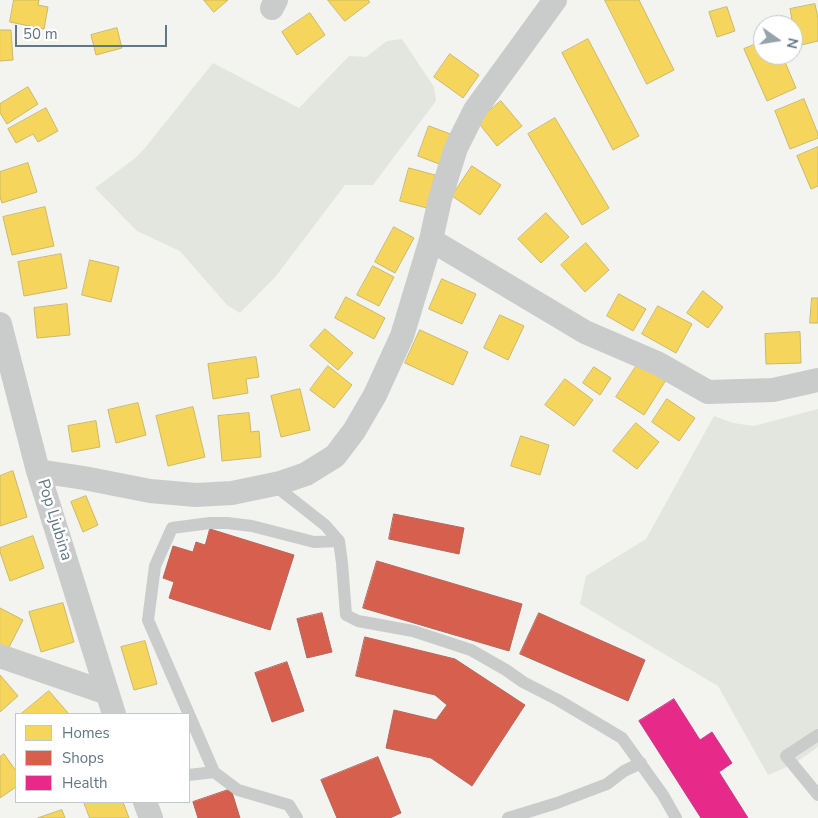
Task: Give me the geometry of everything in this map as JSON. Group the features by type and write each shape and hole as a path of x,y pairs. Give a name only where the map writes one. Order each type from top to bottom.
{"street":[{"path":"38,471 150,491 196,494 232,493 280,483 306,474 335,456 354,430 375,394 402,336 456,148 475,110 555,0"},
{"path":"431,240 585,332 657,363 708,392 772,390 818,380"},
{"name":"Pop Ljubina","path":"0,324 38,471 111,704"},
{"path":"0,656 111,704"},
{"path":"145,803 151,818"}],"lane":[{"path":"280,483 283,492 325,525 339,541 346,615 358,621 414,631 471,650 622,738 663,795 676,818"},
{"path":"188,713 148,620 155,566 172,528 210,523 227,523 252,526 314,542 339,541"},
{"path":"190,717 214,772 238,790 289,805 297,818"},
{"path":"818,735 786,756 818,795"},
{"path":"508,818 524,816 607,784 624,771 641,763"},
{"path":"190,775 214,772"}],"shaded area":[{"path":"402,39 434,87 436,101 373,185 345,185 276,276 240,313 227,305 180,251 137,231 95,188 134,159 145,148 213,63 299,108 349,56 366,57 387,41"},
{"path":"818,409 818,747 794,764 768,775 718,686 580,604 586,576 646,539 714,416 733,423 754,426"}],"building: Homes":[{"path":"14,0 39,0 38,5 48,7 44,29 10,22"},
{"path":"204,0 228,0 214,12"},
{"path":"328,0 368,0 370,2 345,21"},
{"path":"605,0 639,0 674,70 647,84"},
{"path":"815,4 818,18 818,41 803,45 803,15 791,15 790,9"},
{"path":"727,7 735,31 717,37 709,12"},
{"path":"310,13 325,35 297,55 282,32"},
{"path":"117,28 122,48 96,55 91,35"},
{"path":"0,30 11,30 13,60 0,61"},
{"path":"588,39 639,136 613,150 562,53"},
{"path":"753,45 753,65 786,65 796,88 767,101 744,49"},
{"path":"450,54 479,75 463,98 434,77"},
{"path":"28,87 38,104 7,124 0,113 0,104"},
{"path":"804,99 818,138 790,149 775,111"},
{"path":"501,101 522,126 497,146 477,121"},
{"path":"46,108 58,131 38,142 33,134 16,143 8,129"},
{"path":"555,118 609,208 582,225 528,134"},
{"path":"429,126 453,135 442,165 418,156"},
{"path":"818,147 818,186 811,189 797,156"},
{"path":"28,163 37,192 2,203 0,197 0,172"},
{"path":"472,166 501,185 480,215 452,196"},
{"path":"409,168 435,175 427,208 400,201"},
{"path":"45,207 54,246 12,255 3,217"},
{"path":"546,213 569,237 541,263 518,239"},
{"path":"394,227 414,238 395,273 375,262"},
{"path":"586,243 609,270 585,292 561,265"},
{"path":"61,254 67,288 24,296 18,262"},
{"path":"90,260 119,267 111,302 82,295"},
{"path":"373,266 394,277 379,306 357,295"},
{"path":"442,279 476,294 462,324 429,309"},
{"path":"703,291 723,307 708,328 687,313"},
{"path":"619,294 646,309 633,331 607,316"},
{"path":"346,297 385,318 374,339 335,318"},
{"path":"812,298 818,298 818,323 810,323"},
{"path":"67,304 70,335 37,338 34,308"},
{"path":"658,306 692,324 676,353 642,334"},
{"path":"500,315 524,326 508,360 484,348"},
{"path":"325,329 353,353 338,370 310,346"},
{"path":"420,330 468,352 453,385 405,363"},
{"path":"800,332 801,363 766,364 765,334"},
{"path":"256,357 259,377 246,379 248,393 213,399 208,364"},
{"path":"639,362 666,380 644,415 616,397"},
{"path":"328,366 352,385 334,408 310,390"},
{"path":"594,367 611,378 600,395 583,383"},
{"path":"565,379 593,400 574,426 545,405"},
{"path":"300,389 310,430 281,437 271,396"},
{"path":"667,399 695,418 679,441 652,422"},
{"path":"138,403 146,435 116,443 108,410"},
{"path":"193,407 205,457 168,466 156,416"},
{"path":"249,413 251,432 259,431 261,457 222,461 218,416"},
{"path":"96,421 100,447 72,452 68,426"},
{"path":"636,423 659,442 637,469 613,451"},
{"path":"521,436 549,445 540,475 511,466"},
{"path":"13,471 27,517 0,526 0,476"},
{"path":"86,496 98,525 83,532 71,502"},
{"path":"33,536 44,568 10,581 0,548"},
{"path":"63,603 74,642 41,652 29,612"},
{"path":"0,608 23,620 7,651 0,647"},
{"path":"145,641 157,684 134,690 121,647"},
{"path":"0,675 18,696 0,712"},
{"path":"49,691 68,713 22,713"},
{"path":"4,754 15,770 15,788 0,798 0,757"},
{"path":"84,803 123,803 129,818 90,818"},
{"path":"62,810 65,818 38,818"}],"building: Shops":[{"path":"394,514 464,528 459,554 389,539"},
{"path":"210,529 294,555 270,630 169,598 174,582 163,578 173,546 193,552 196,542 205,545"},
{"path":"377,561 522,604 509,651 363,608"},
{"path":"322,613 332,652 307,658 297,619"},
{"path":"539,613 645,660 628,701 520,654"},
{"path":"365,637 455,659 525,705 472,786 431,758 386,748 394,710 436,720 447,705 435,695 356,676"},
{"path":"287,662 304,711 272,722 255,673"},
{"path":"378,757 401,813 390,818 337,818 321,780"},
{"path":"231,789 240,818 198,818 193,802"}],"building: Health":[{"path":"674,699 700,740 712,732 732,763 719,772 748,818 701,818 639,721"}]}
